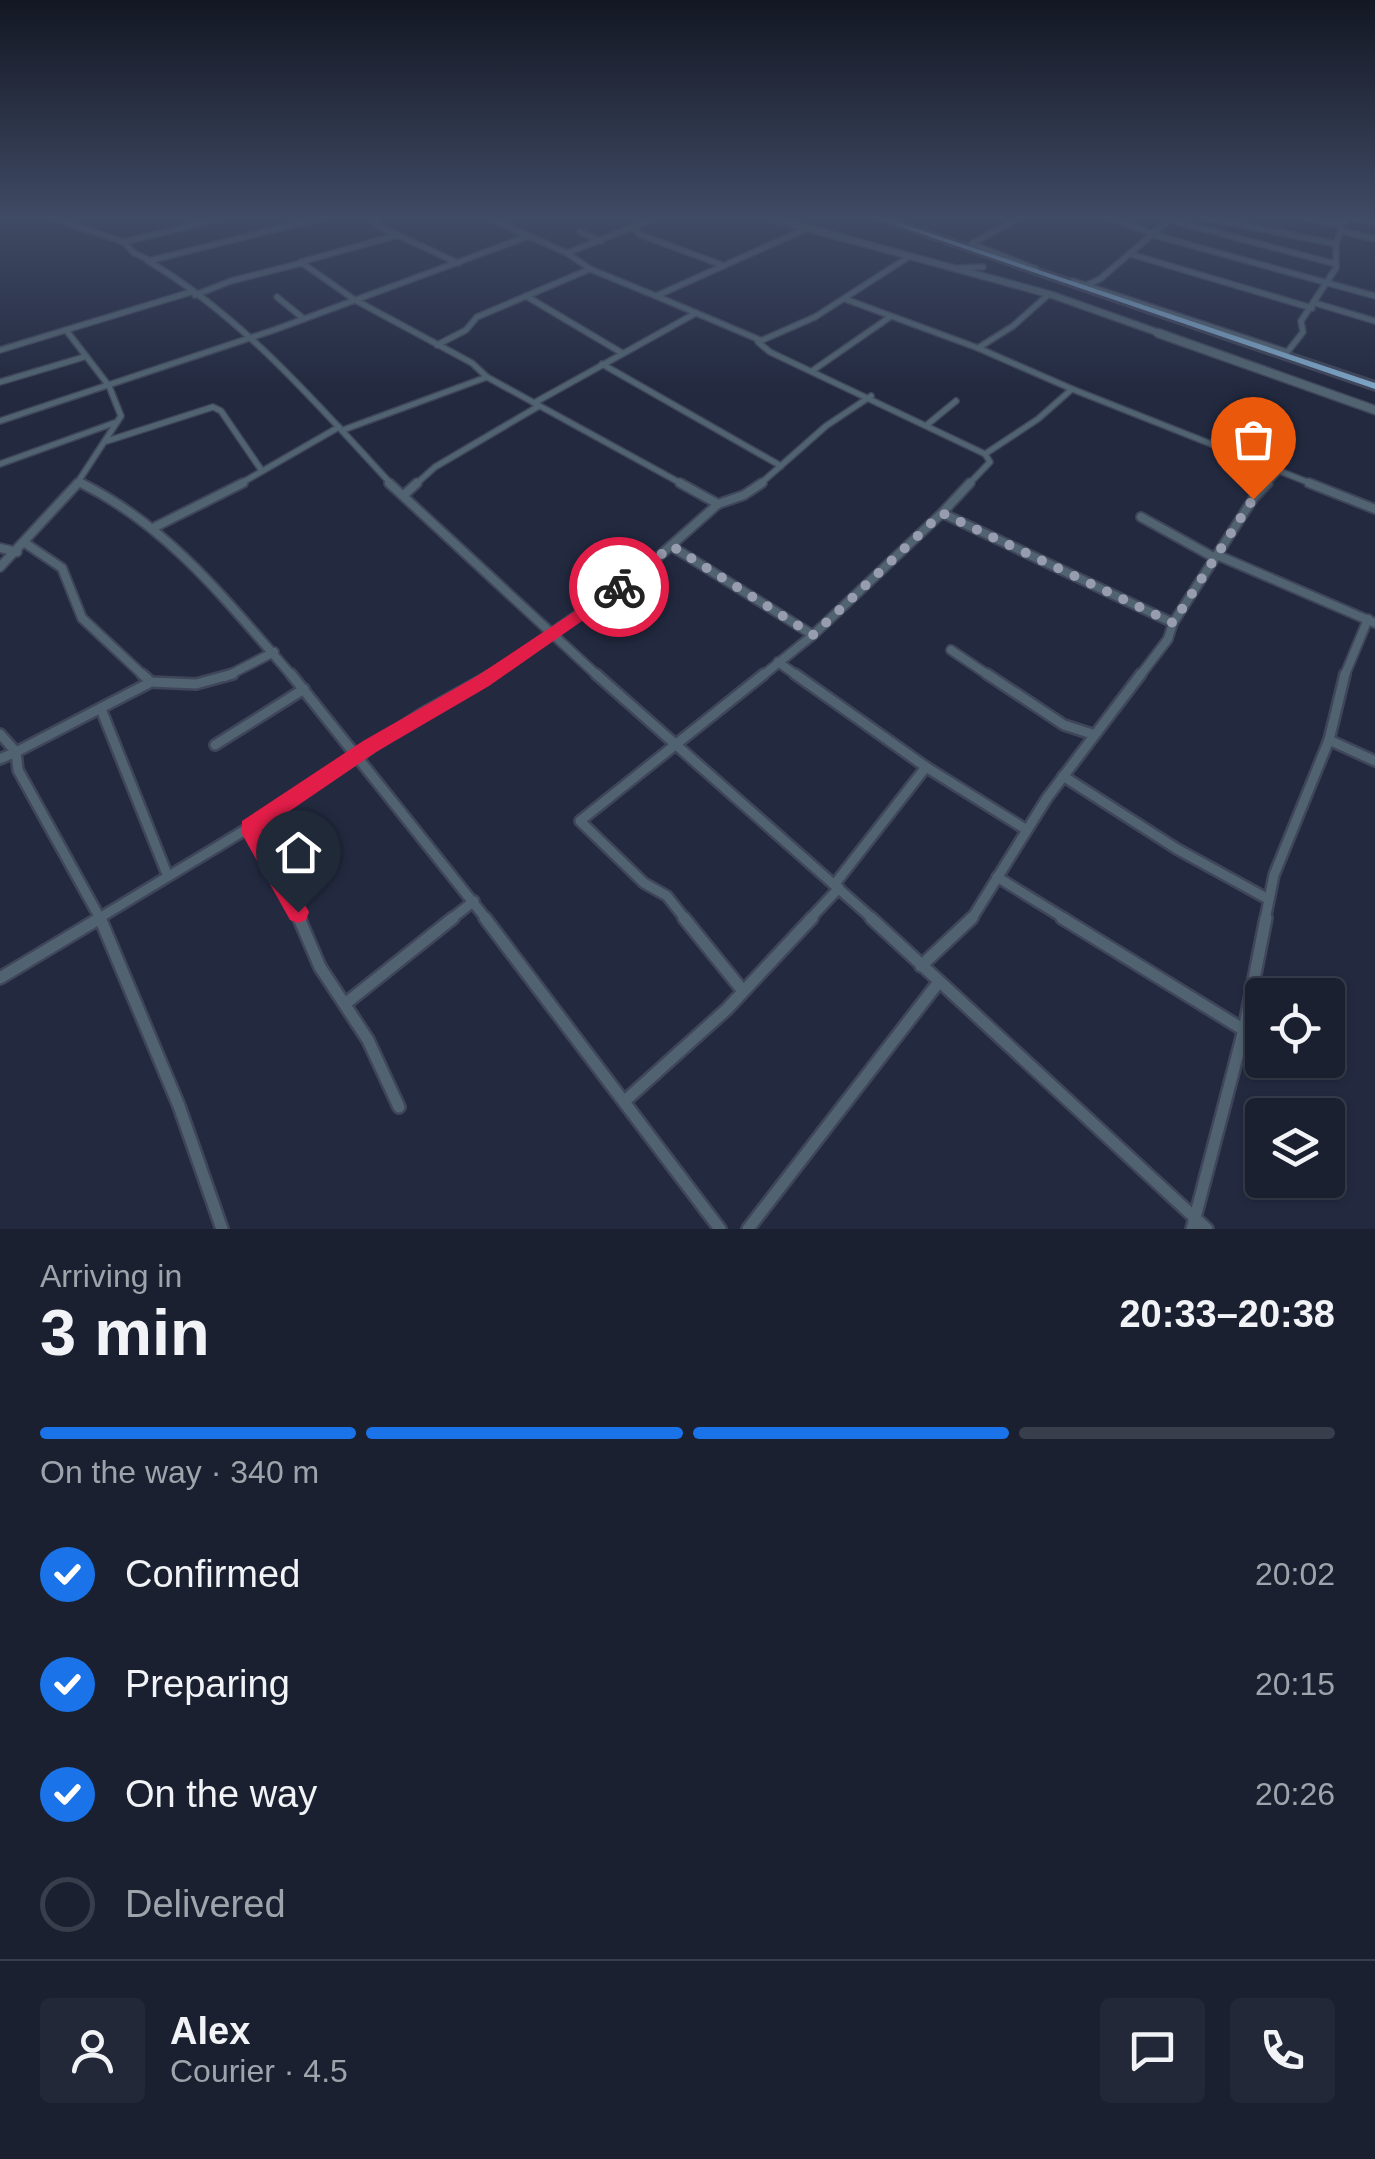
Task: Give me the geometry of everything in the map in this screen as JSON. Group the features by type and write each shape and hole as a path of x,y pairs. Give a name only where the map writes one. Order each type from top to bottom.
{"highway":[{"path":"1040,273 1375,386"}],"street":[{"path":"169,273 248,338 341,428 391,485 550,634 677,742 836,886 1194,1224 1207,1229"},
{"path":"0,350 263,273"},
{"path":"316,273 436,346 472,363 487,377 718,504"},
{"path":"0,421 429,273"},
{"path":"436,346 466,330 477,317 580,273"},
{"path":"601,273 760,340 798,326 883,273"},
{"path":"656,296 704,273"},
{"path":"1049,273 1286,354 1303,332 1301,320 1314,305 1330,273"},
{"path":"1086,286 1107,273"},
{"path":"1200,273 1375,321"},
{"path":"1287,273 1375,296"},
{"path":"975,274 1049,294 1375,410"},
{"path":"1101,278 1110,294"},
{"path":"978,348 1013,326 1049,294"},
{"path":"526,296 622,353"},
{"path":"277,298 304,319"},
{"path":"844,299 978,348 1375,509"},
{"path":"404,494 435,467 536,404 696,313"},
{"path":"812,371 890,317"},
{"path":"0,567 79,482 121,416 109,386 66,330"},
{"path":"742,990 667,896 644,883 580,821 813,635 990,462 985,454 928,424 758,345 760,340"},
{"path":"0,382 84,357"},
{"path":"602,364 781,466"},
{"path":"156,528 341,428 487,377"},
{"path":"985,454 1038,419 1072,389"},
{"path":"0,978 249,827 359,753 483,681 625,583 718,504 729,502 781,466 828,425 870,396"},
{"path":"928,424 956,401"},
{"path":"107,441 213,406 222,411 262,471"},
{"path":"0,464 118,422"},
{"path":"921,966 970,922 1026,830 1092,734 1160,650 1173,623 1253,499 1278,472"},
{"path":"79,482 108,495 156,528 227,604 242,614 257,637 359,753 627,1099 720,1229"},
{"path":"942,513 1173,623"},
{"path":"1140,517 1216,556 1371,621 1345,672 1329,740 1289,830 1268,900 1244,1030 1194,1224"},
{"path":"25,543 62,568 82,618 152,682"},
{"path":"672,546 813,635"},
{"path":"0,548 17,552"},
{"path":"952,650 1064,725 1092,734"},
{"path":"0,759 152,682 196,684 232,676 274,652"},
{"path":"778,662 926,767 1026,830"},
{"path":"215,745 304,689"},
{"path":"101,709 167,874"},
{"path":"0,734 16,752 18,770 100,917 179,1106 222,1229"},
{"path":"1329,740 1375,761"},
{"path":"627,1099 742,990 836,886 926,767"},
{"path":"1063,776 1177,849 1268,900"},
{"path":"249,827 288,892 320,966 368,1040 400,1107"},
{"path":"997,877 1244,1030"},
{"path":"346,1004 474,901"},
{"path":"748,1229 938,983"}],"way so far":[{"path":"619,587 672,546 813,635 942,513 1042,564 1173,623 1253,499"}],"route":[{"path":"298,912 249,827 369,746 483,681 619,587"}]}
